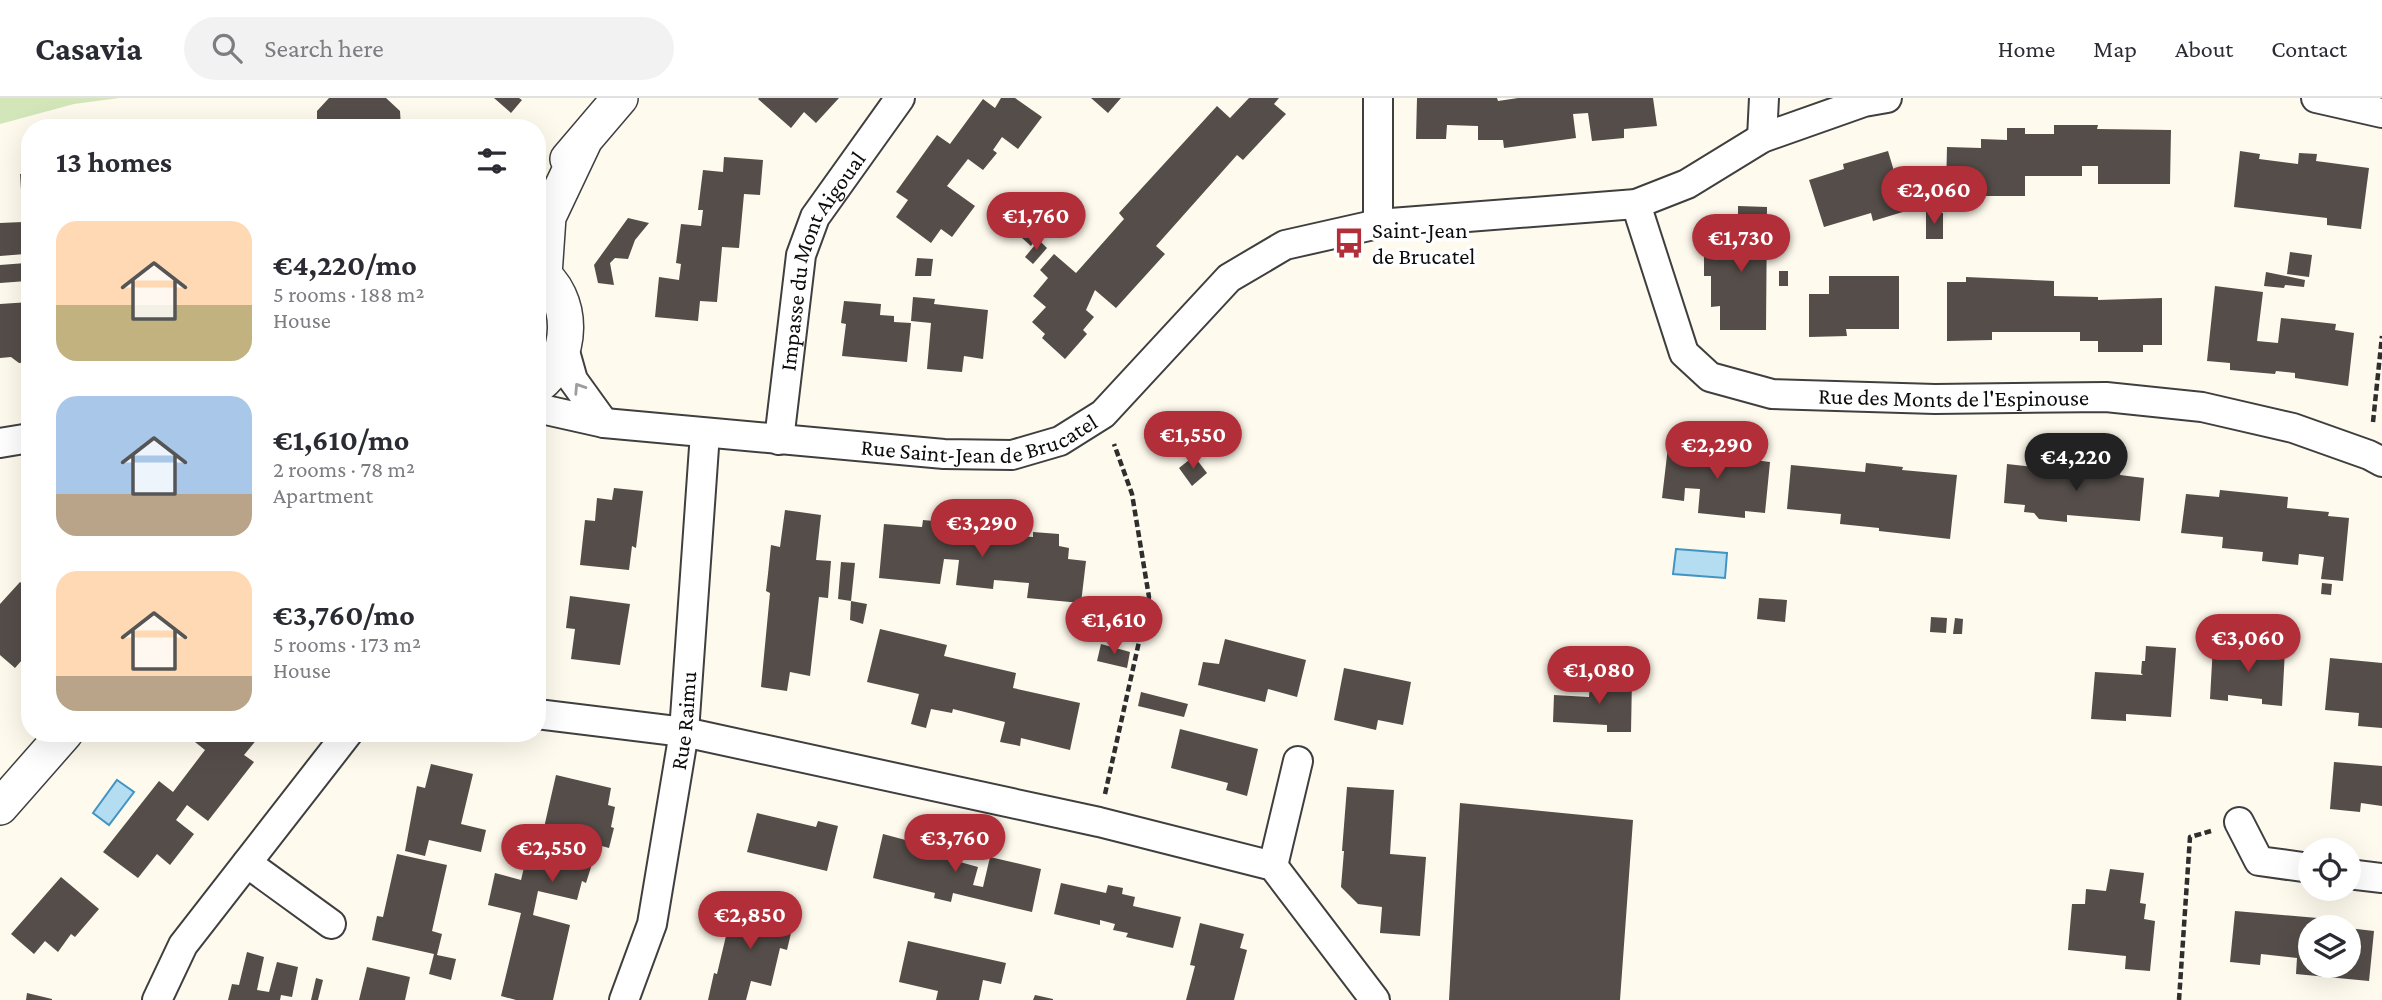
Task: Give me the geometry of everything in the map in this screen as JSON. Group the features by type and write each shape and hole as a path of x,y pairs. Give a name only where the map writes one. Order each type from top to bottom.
{"street":[{"path":"546,183 620,98"},
{"name":"Impasse du Mont Aigoual","path":"779,440 801,255 815,217 900,98"},
{"path":"1378,98 1378,224"},
{"path":"1762,138 1764,98"},
{"name":"Rue Saint-Jean de Brucatel","path":"546,410 604,423 705,433 944,454 1012,455 1060,441 1103,414 1229,278 1284,245 1378,224 1636,204 1686,184 1762,138 1864,102 1887,98"},
{"path":"2316,98 2382,113"},
{"path":"546,233 548,217 583,141"},
{"name":"Rue des Monts de l'Espinouse","path":"1636,204 1684,353 1710,377 1772,394 1935,399 2106,397 2202,407 2293,428 2376,458"},
{"path":"546,279 555,289 563,306 567,327 564,348 556,367 546,377"},
{"path":"564,348 573,380 604,423"},
{"name":"Rue Raimu","path":"624,1000 652,923 684,732 705,433"},
{"path":"0,443 21,440"},
{"path":"546,715 684,732 1099,822 1273,866 1375,1000"},
{"path":"0,807 57,742"},
{"path":"157,1000 183,945 341,742"},
{"path":"1273,866 1298,761"},
{"path":"2239,822 2259,861 2298,866"},
{"path":"247,863 331,923"},
{"path":"2361,876 2382,878"}],"path":[{"path":"2376,458 2382,336"},
{"path":"1099,822 1149,597 1132,494 1103,414"},
{"path":"2179,1000 2190,838 2239,822"}],"green space":[{"path":"0,98 119,98 74,104 0,124"}],"water":[{"path":"1676,549 1727,553 1725,578 1673,574"},
{"path":"117,780 134,792 109,825 93,813"}],"building":[{"path":"329,98 386,98 400,111 400,119 317,119 317,111"},
{"path":"494,98 519,98 522,100 511,113"},
{"path":"759,98 839,98 816,123 804,112 791,128"},
{"path":"1001,98 1015,98 1042,117 1018,149 1002,137 993,150 997,153 983,170 968,159 947,186 975,206 952,237 941,229 931,243 896,217 908,200 896,192 937,135 950,144 983,99 995,108"},
{"path":"1091,98 1121,98 1108,113"},
{"path":"1249,98 1279,98 1274,104 1286,114 1243,160 1237,155 1156,246 1165,254 1116,308 1095,290 1086,310 1094,317 1083,330 1087,334 1065,359 1042,338 1045,334 1032,322 1046,307 1033,296 1048,278 1040,270 1054,254 1076,273 1124,219 1119,213 1217,106 1230,118"},
{"path":"1417,98 1497,98 1498,101 1518,98 1653,98 1657,126 1624,129 1624,138 1592,141 1588,113 1573,114 1576,138 1504,148 1503,140 1478,140 1478,126 1447,125 1446,139 1416,139"},
{"path":"2054,125 2098,125 2097,129 2171,130 2170,184 2098,184 2098,166 2082,166 2082,176 2025,176 2025,196 1981,196 1981,190 1946,190 1947,147 1981,148 1981,139 2007,140 2007,128 2025,128 2025,134 2054,134"},
{"path":"1888,151 1906,211 1873,221 1871,213 1824,227 1809,180 1844,169 1843,164"},
{"path":"2240,151 2260,154 2259,159 2298,164 2299,153 2317,154 2316,161 2369,168 2361,229 2327,225 2327,218 2234,207"},
{"path":"724,157 763,160 760,195 744,194 739,248 722,247 717,302 700,301 698,321 655,317 659,277 679,280 681,264 676,263 681,224 701,226 703,210 698,210 703,170 723,172"},
{"path":"1738,206 1767,207 1766,330 1720,330 1720,306 1711,307 1711,276 1704,276 1704,244 1727,244 1727,256 1738,256"},
{"path":"1926,212 1943,213 1943,239 1926,239"},
{"path":"628,218 649,223 635,240 628,259 615,258 610,263 614,285 598,283 594,265"},
{"path":"21,222 21,254 0,256 0,223"},
{"path":"1036,222 1043,229 1031,246 1022,238"},
{"path":"1039,240 1047,248 1033,264 1025,257"},
{"path":"2290,252 2312,255 2309,277 2287,274"},
{"path":"917,258 933,259 931,276 915,276"},
{"path":"21,263 21,281 0,283 0,265"},
{"path":"1779,271 1788,271 1788,286 1779,286"},
{"path":"2266,272 2305,280 2304,287 2264,286"},
{"path":"1829,276 1899,276 1899,329 1846,329 1847,336 1809,337 1809,294 1829,294"},
{"path":"1966,277 2054,281 2054,296 2098,297 2098,300 2162,298 2162,345 2143,345 2143,352 2098,352 2098,341 2080,341 2080,332 1992,332 1992,340 1947,341 1947,282 1966,282"},
{"path":"2215,286 2263,292 2257,341 2278,343 2281,318 2336,324 2335,330 2354,333 2348,386 2295,378 2295,373 2230,370 2230,363 2207,361"},
{"path":"913,297 935,299 934,304 988,310 983,359 964,356 962,372 927,369 931,323 911,321"},
{"path":"844,301 881,304 880,315 894,316 894,322 911,323 907,362 842,356 846,324 841,323"},
{"path":"21,303 21,363 11,357 0,358 0,304"},
{"path":"1668,447 1731,453 1730,457 1770,462 1765,513 1745,511 1745,518 1698,513 1700,489 1685,488 1684,501 1662,498"},
{"path":"1194,456 1207,473 1192,486 1179,468"},
{"path":"1866,463 1903,467 1902,470 1957,475 1950,539 1840,524 1841,514 1787,509 1791,465 1865,472"},
{"path":"2073,463 2121,468 2120,475 2144,478 2140,521 2067,515 2067,522 2039,519 2034,513 2024,512 2025,505 2004,503 2007,464 2035,467 2034,474 2072,478"},
{"path":"614,488 643,491 636,548 632,546 629,570 580,565 585,520 595,521 597,498 612,500"},
{"path":"2220,490 2288,497 2287,508 2329,512 2328,516 2349,518 2343,581 2321,579 2324,557 2299,554 2298,565 2262,561 2263,552 2222,548 2223,537 2181,533 2186,494 2219,497"},
{"path":"785,510 821,515 816,560 831,561 828,598 819,597 810,676 790,672 787,691 761,687 770,593 766,591 771,545 780,547"},
{"path":"923,520 1009,528 1008,535 1033,537 1033,532 1059,534 1059,546 1069,548 1068,559 1086,561 1081,603 1027,598 1029,583 994,580 993,589 956,585 959,560 944,559 940,584 879,578 884,524 922,527"},
{"path":"841,562 855,563 851,601 838,599"},
{"path":"21,583 21,661 15,668 0,655 0,604"},
{"path":"2322,583 2332,584 2331,595 2321,594"},
{"path":"570,596 630,604 620,665 571,659 575,629 566,628"},
{"path":"1759,598 1787,600 1785,622 1757,619"},
{"path":"851,601 867,604 863,624 850,620"},
{"path":"1931,617 1947,618 1946,633 1930,632"},
{"path":"1955,618 1963,619 1962,634 1953,634"},
{"path":"880,629 947,645 944,656 1016,673 1013,688 1080,703 1070,750 1021,738 1020,746 1000,742 1005,722 953,709 952,713 931,709 926,728 911,724 919,694 867,682"},
{"path":"1225,639 1306,660 1297,697 1268,689 1265,702 1198,685 1203,662 1219,664"},
{"path":"1101,644 1130,652 1127,668 1097,661"},
{"path":"2213,645 2285,650 2282,706 2262,704 2262,699 2228,695 2228,701 2210,699"},
{"path":"2146,646 2176,648 2171,717 2126,714 2126,721 2091,719 2095,672 2143,675 2142,661 2145,661"},
{"path":"2330,658 2382,663 2382,728 2358,726 2359,713 2325,710"},
{"path":"1344,668 1411,682 1403,725 1378,720 1376,730 1334,720"},
{"path":"1608,676 1632,678 1631,732 1607,732 1607,725 1553,722 1554,695 1589,697 1590,682 1607,682"},
{"path":"1141,692 1188,704 1184,717 1138,706"},
{"path":"1180,729 1258,749 1247,796 1226,790 1228,783 1171,768"},
{"path":"195,742 255,742 244,755 254,762 208,821 187,805 176,820 194,834 170,865 157,854 138,878 103,852 159,781 173,792 205,750"},
{"path":"2334,762 2382,766 2382,806 2361,803 2360,812 2330,809"},
{"path":"431,764 473,774 461,824 486,830 481,852 429,840 425,856 405,851 417,786 425,788"},
{"path":"556,775 611,788 608,805 615,807 611,827 614,828 609,848 598,845 586,883 582,881 577,900 538,891 533,915 570,925 553,1000 516,1000 501,996 521,913 488,905 495,873 521,880 533,830 543,832"},
{"path":"1347,787 1394,790 1390,854 1426,857 1420,936 1380,933 1382,907 1358,904 1341,887"},
{"path":"1460,803 1633,820 1620,1000 1449,1000"},
{"path":"757,813 816,827 818,821 838,826 827,871 747,852"},
{"path":"883,834 913,842 912,847 925,850 927,844 963,850 960,862 978,867 973,885 983,887 990,857 1041,869 1032,912 953,893 951,902 934,898 935,893 873,878"},
{"path":"397,854 447,865 432,931 442,934 437,955 456,959 451,980 429,974 434,954 372,940 377,916 383,917"},
{"path":"2110,869 2144,873 2140,903 2146,904 2144,919 2155,921 2150,971 2125,969 2126,956 2068,950 2072,904 2085,904 2086,889 2106,891"},
{"path":"61,877 99,909 75,937 71,934 58,952 45,941 34,954 11,934"},
{"path":"1061,883 1106,893 1108,885 1123,888 1122,894 1135,897 1133,906 1181,917 1173,948 1126,937 1128,933 1113,930 1115,924 1100,920 1100,925 1054,914"},
{"path":"734,902 795,916 787,950 780,948 771,986 751,981 746,1000 708,1000 714,973 717,974"},
{"path":"2235,911 2298,916 2298,974 2297,958 2261,954 2260,965 2230,962"},
{"path":"1200,923 1244,934 1240,948 1247,950 1234,1000 1186,1000 1195,966 1190,965"},
{"path":"2361,930 2374,931 2369,981 2338,978 2361,978"},
{"path":"908,941 1006,963 1001,984 983,980 979,1000 936,1000 938,991 899,982"},
{"path":"247,952 264,957 257,990 269,992 277,962 298,967 292,997 281,995 280,1000 228,1000 232,984 239,985"},
{"path":"367,967 410,977 405,1000 359,1000"},
{"path":"316,978 323,980 318,1000 311,1000"},
{"path":"27,993 52,999 52,1000 26,1000"},
{"path":"1035,995 1053,999 1053,1000 1033,1000"}],"place":[{"name":"Saint-Jean de Brucatel","path":"1349,243"}]}
